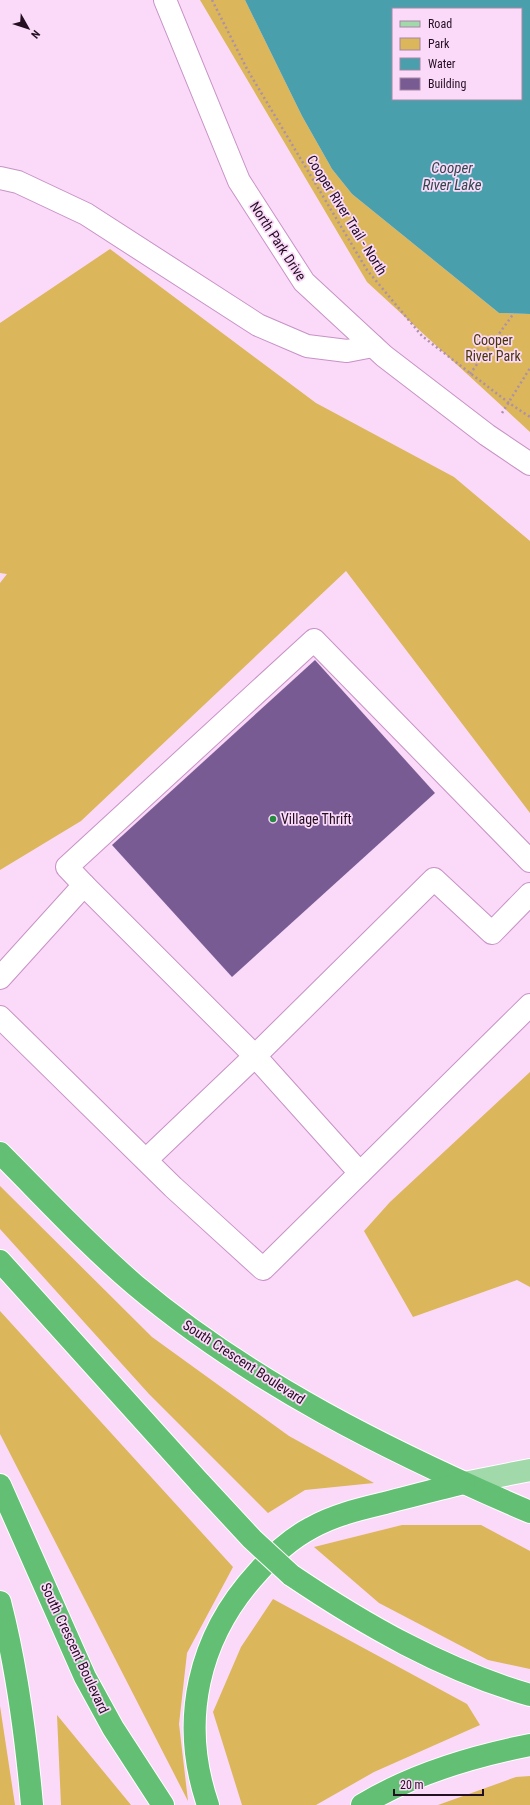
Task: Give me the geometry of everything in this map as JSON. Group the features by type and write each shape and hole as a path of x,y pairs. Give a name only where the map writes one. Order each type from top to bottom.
{"highway":[{"name":"South Crescent Boulevard","path":"0,1153 134,1284 190,1327 263,1378 362,1433 464,1483 530,1512"},
{"path":"0,1261 201,1484 252,1539 291,1575 322,1596 419,1652 464,1673 530,1695"},
{"path":"208,1805 201,1787 194,1733 195,1704 199,1679 207,1652 218,1628 231,1606 248,1583 289,1542 312,1528 339,1516 464,1483"},
{"name":"South Crescent Boulevard","path":"0,1485 86,1677 112,1728 163,1805"},
{"path":"0,1602 22,1718 32,1805"},
{"path":"362,1805 410,1782 454,1765 497,1752 530,1745"}],"main road":[{"path":"464,1483 530,1470"}],"street":[{"name":"North Park Drive","path":"165,0 239,181 304,282 384,356 486,435 530,464"},
{"path":"0,178 18,182 86,214 258,325 307,346 347,351 373,346"},
{"path":"360,1173 304,1113 255,1056 67,867 314,640 530,861"},
{"path":"146,1160 255,1056 434,879 492,933 530,894"},
{"path":"0,978 84,885"},
{"path":"0,1017 146,1160 263,1269 530,1005"}],"path":[{"name":"Cooper River Trail - North","path":"212,0 247,69 367,270 422,336 470,374 530,417"},
{"path":"470,374 514,313"},
{"path":"486,435 509,403 530,368"}],"green space":[{"name":"Cooper River Park","path":"200,0 245,0 302,116 332,169 352,194 499,313 530,314 530,432 367,282"},
{"path":"110,249 316,403 454,477 530,541 530,813 346,571 81,821 0,870 0,583 7,574 0,573 0,323"},
{"path":"530,1072 530,1287 517,1280 413,1317 364,1231 390,1202"},
{"path":"0,1186 152,1337 289,1436 374,1483 305,1490 268,1513 149,1394 0,1229"},
{"path":"0,1311 233,1567 187,1653 179,1724 188,1801 0,1434"},
{"path":"402,1525 481,1525 530,1551 530,1669 488,1660 379,1603 314,1547"},
{"path":"273,1599 467,1704 480,1725 374,1772 316,1805 242,1805 213,1712 241,1647"},
{"path":"0,1706 15,1805 0,1805"},
{"path":"57,1715 131,1805 61,1805"},
{"path":"530,1776 530,1805 438,1805 516,1777"}],"water":[{"name":"Cooper River Lake","path":"245,0 530,0 530,314 499,313 352,194 332,169 302,116"}],"building":[{"name":"Village Thrift","path":"315,660 435,793 232,977 112,845"}],"place":[{"name":"Village Thrift","path":"273,819"}]}
